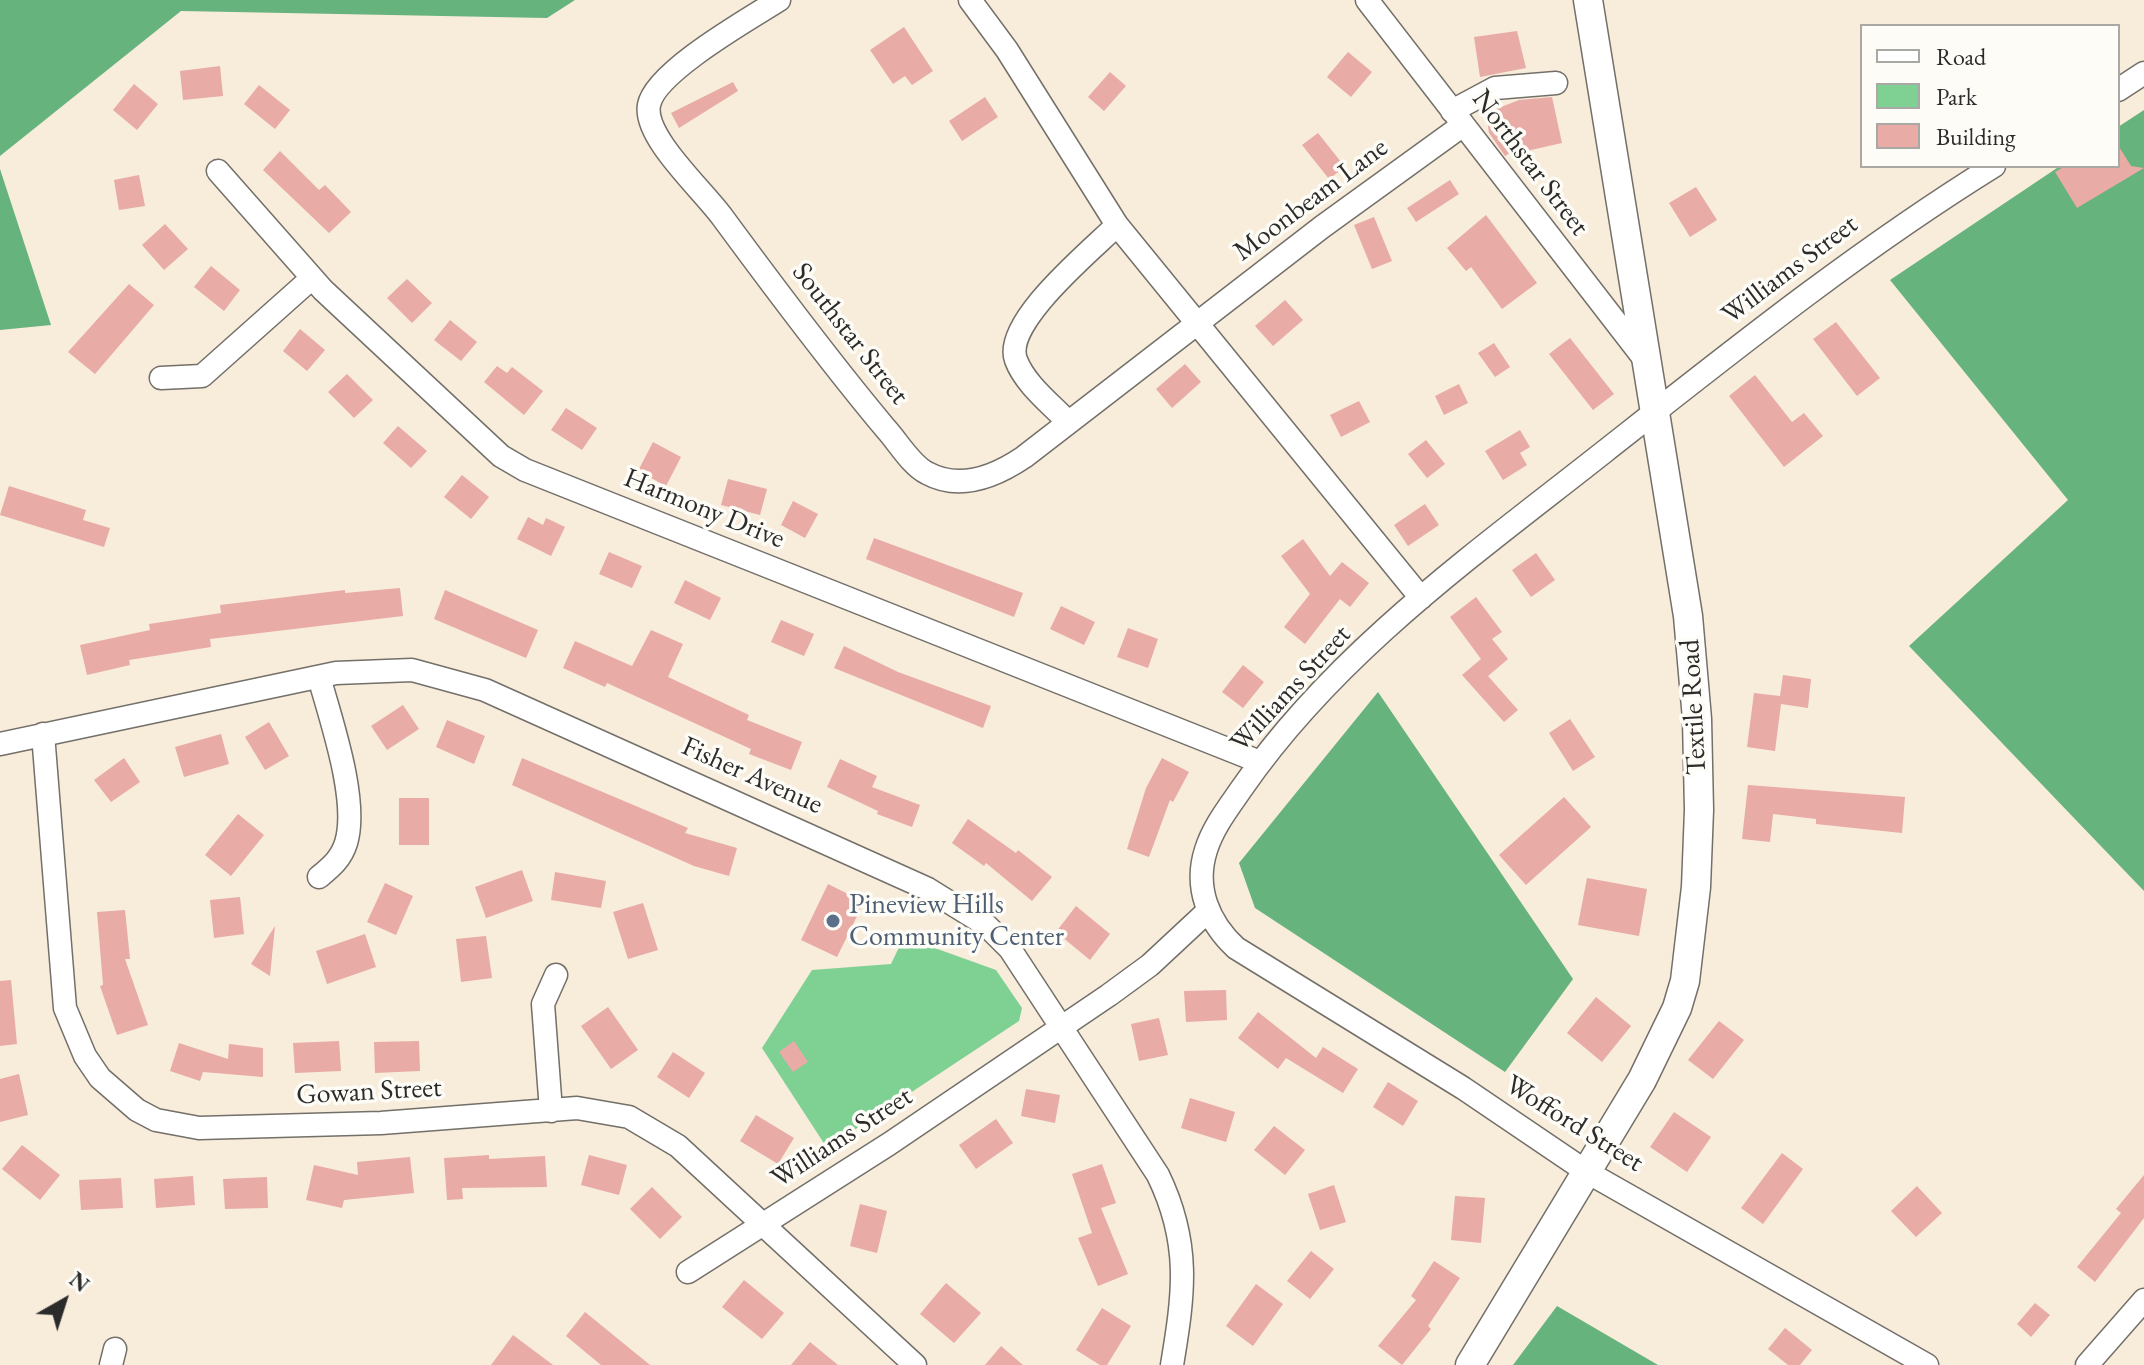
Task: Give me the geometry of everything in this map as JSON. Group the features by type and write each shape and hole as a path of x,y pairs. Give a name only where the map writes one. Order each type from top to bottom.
{"street":[{"name":"Southstar Street","path":"779,0 663,80 649,101 648,114 654,135 702,188 785,303 873,413 928,474 967,481 998,473 1196,324"},
{"path":"970,0 1007,50 1117,225 1421,598"},
{"name":"Northstar Street","path":"1367,0 1647,362"},
{"name":"Textile Road","path":"1470,1365 1642,1080 1677,1008 1693,925 1699,810 1695,680 1688,616 1588,0"},
{"path":"2120,89 2144,73"},
{"name":"Moonbeam Lane","path":"1196,324 1495,88 1556,83"},
{"name":"Williams Street","path":"688,1272 1062,1027 1150,965 1208,911 1202,888 1206,849 1225,813 1260,762 1319,695 1421,598 1655,412 1874,244 1991,168"},
{"name":"Harmony Drive","path":"218,171 312,278 501,456 525,470 1260,762"},
{"path":"1068,422 1025,376 1015,359 1014,345 1043,297 1117,225"},
{"path":"161,378 202,376 312,278"},
{"name":"Fisher Avenue","path":"0,744 319,677 374,669 412,670 450,677 485,690 959,905 1010,949 1158,1175 1173,1210 1184,1267 1183,1300 1172,1365"},
{"path":"319,677 350,814 345,846 338,861 319,877"},
{"name":"Gowan Street","path":"43,734 65,1008 85,1056 100,1078 137,1110 156,1120 199,1128 381,1123 551,1111 604,1110 629,1117 678,1146 915,1365"},
{"name":"Wofford Street","path":"1208,911 1217,929 1236,948 1463,1088 1587,1172 1927,1365"},
{"path":"551,1111 543,1004 556,975"},
{"path":"2087,1365 2144,1300"}],"green space":[{"path":"0,0 575,0 547,18 181,11 0,156"},
{"path":"2144,110 2144,891 1909,646 2068,500 1890,280 2057,168 2120,168 2120,126"},
{"path":"0,169 51,325 0,330"},
{"path":"1378,692 1573,979 1505,1072 1255,908 1239,863"},
{"path":"904,937 996,970 1022,1008 1019,1021 827,1148 762,1048 812,970 891,964"},
{"path":"1557,1306 1658,1365 1513,1365"}],"building":[{"path":"904,27 933,71 912,85 905,76 893,84 870,50"},
{"path":"1517,31 1526,68 1480,77 1474,37"},
{"path":"1348,52 1372,72 1351,97 1327,77"},
{"path":"220,66 223,96 183,100 180,71"},
{"path":"1110,72 1126,86 1104,111 1088,97"},
{"path":"733,82 738,91 679,128 671,113"},
{"path":"134,84 158,104 137,130 113,110"},
{"path":"259,85 290,110 275,129 244,104"},
{"path":"985,97 998,117 962,141 949,121"},
{"path":"1552,97 1562,143 1522,152 1522,145 1505,156 1489,133 1486,113 1519,100"},
{"path":"1318,133 1345,167 1329,179 1302,145"},
{"path":"2120,148 2131,166 2144,168 2077,208 2055,172 2062,168 2120,168"},
{"path":"280,151 319,190 325,185 351,212 329,233 263,170"},
{"path":"139,175 145,206 119,210 114,180"},
{"path":"1450,180 1459,194 1416,222 1407,208"},
{"path":"1696,187 1717,220 1690,237 1669,203"},
{"path":"1486,215 1537,283 1502,309 1471,267 1466,271 1447,248"},
{"path":"1374,217 1392,261 1372,269 1354,225"},
{"path":"165,224 188,249 164,270 142,245"},
{"path":"211,266 240,290 224,311 194,287"},
{"path":"407,279 432,303 412,323 387,298"},
{"path":"129,284 154,305 95,374 68,352"},
{"path":"1285,300 1303,320 1273,346 1255,326"},
{"path":"450,320 477,342 461,361 434,340"},
{"path":"1836,322 1880,378 1857,396 1813,339"},
{"path":"300,329 325,350 307,371 283,351"},
{"path":"1570,338 1614,394 1593,410 1549,354"},
{"path":"1494,343 1510,367 1495,377 1478,353"},
{"path":"1185,364 1201,382 1172,408 1156,389"},
{"path":"497,366 507,373 512,367 543,391 524,415 484,382"},
{"path":"347,374 373,400 354,418 328,392"},
{"path":"1755,375 1792,422 1804,413 1823,436 1784,467 1729,396"},
{"path":"1459,384 1468,403 1444,415 1435,396"},
{"path":"1359,401 1370,422 1341,437 1330,415"},
{"path":"566,408 597,428 582,450 551,430"},
{"path":"398,426 427,451 411,468 383,443"},
{"path":"1520,430 1530,447 1520,453 1527,465 1503,480 1485,451"},
{"path":"1426,440 1445,464 1427,478 1408,454"},
{"path":"653,442 681,457 666,486 638,471"},
{"path":"462,475 489,497 471,519 444,497"},
{"path":"728,479 767,489 760,515 721,505"},
{"path":"9,486 86,510 83,520 110,528 104,547 0,515"},
{"path":"793,501 818,514 805,538 781,525"},
{"path":"1425,504 1439,525 1408,546 1394,525"},
{"path":"528,517 543,525 546,518 565,527 551,556 517,539"},
{"path":"874,538 1023,593 1014,617 866,559"},
{"path":"1303,539 1330,576 1342,562 1369,583 1350,607 1340,599 1305,644 1284,627 1310,594 1281,556"},
{"path":"609,552 642,566 632,588 599,574"},
{"path":"1536,553 1555,580 1531,597 1512,570"},
{"path":"685,580 721,598 710,620 674,603"},
{"path":"400,588 403,616 210,639 211,647 129,660 130,665 87,675 80,645 150,630 149,624 221,613 220,605 345,590 345,593"},
{"path":"445,590 538,630 526,658 434,619"},
{"path":"1476,597 1502,632 1492,639 1508,659 1488,676 1518,710 1504,722 1462,675 1481,659 1450,617"},
{"path":"1061,606 1095,622 1084,645 1050,629"},
{"path":"781,620 814,634 804,656 771,642"},
{"path":"1128,628 1158,639 1148,668 1117,657"},
{"path":"651,630 683,644 668,677 749,715 747,720 802,742 791,770 749,754 751,749 607,683 605,687 563,668 575,641 632,666"},
{"path":"844,646 898,672 991,706 983,728 834,668"},
{"path":"1243,665 1264,682 1243,708 1222,692"},
{"path":"1783,675 1811,679 1808,708 1781,704 1775,751 1747,747 1754,693 1780,696"},
{"path":"403,705 419,729 387,750 371,726"},
{"path":"1570,719 1595,757 1573,771 1549,733"},
{"path":"447,720 485,736 474,764 436,747"},
{"path":"269,722 289,756 265,770 245,737"},
{"path":"221,734 229,764 184,777 175,747"},
{"path":"124,758 140,782 111,802 94,780"},
{"path":"522,758 688,828 685,833 737,848 729,876 694,866 512,785"},
{"path":"1162,758 1189,772 1173,802 1170,800 1149,857 1127,849 1146,788"},
{"path":"840,759 877,776 872,787 920,805 912,827 877,814 878,811 827,787"},
{"path":"1748,785 1905,797 1902,833 1816,824 1816,819 1773,814 1770,842 1742,839"},
{"path":"1564,797 1591,827 1526,885 1499,855"},
{"path":"399,798 429,798 429,845 399,845"},
{"path":"238,814 264,835 231,876 205,855"},
{"path":"968,819 1016,853 1018,850 1052,877 1032,901 986,863 984,866 952,843"},
{"path":"522,870 533,901 486,918 475,887"},
{"path":"555,872 606,881 601,908 551,900"},
{"path":"1587,878 1647,889 1639,936 1578,925"},
{"path":"385,883 413,896 396,935 367,922"},
{"name":"Pineview Hills Community Center","path":"828,884 864,902 837,957 801,940"},
{"path":"240,897 244,934 214,938 210,900"},
{"path":"643,903 658,950 628,959 613,912"},
{"path":"1076,906 1110,934 1090,960 1056,932"},
{"path":"125,910 130,959 125,959 148,1025 117,1035 100,986 103,985 97,912"},
{"path":"275,926 270,976 251,964"},
{"path":"365,934 376,967 327,984 316,951"},
{"path":"486,936 492,978 461,982 456,939"},
{"path":"11,980 17,1044 0,1046 0,981"},
{"path":"1226,990 1227,1020 1186,1022 1184,991"},
{"path":"1596,997 1631,1026 1602,1062 1567,1033"},
{"path":"608,1007 638,1050 611,1069 581,1026"},
{"path":"1258,1012 1316,1058 1323,1047 1358,1069 1343,1093 1286,1058 1278,1069 1238,1038"},
{"path":"1159,1018 1168,1055 1139,1061 1131,1024"},
{"path":"1719,1021 1744,1040 1713,1079 1688,1060"},
{"path":"339,1041 341,1071 295,1073 293,1043"},
{"path":"419,1041 420,1071 375,1073 374,1042"},
{"path":"794,1041 808,1062 793,1072 779,1052"},
{"path":"179,1043 228,1059 229,1044 263,1048 263,1077 203,1072 200,1081 170,1071"},
{"path":"673,1052 705,1073 689,1098 657,1077"},
{"path":"19,1074 28,1115 0,1122 0,1079"},
{"path":"1388,1082 1418,1101 1403,1126 1373,1107"},
{"path":"1026,1089 1060,1095 1055,1123 1021,1116"},
{"path":"1190,1098 1235,1112 1226,1142 1181,1128"},
{"path":"1674,1112 1711,1137 1687,1172 1650,1147"},
{"path":"756,1115 794,1138 778,1164 740,1141"},
{"path":"996,1119 1013,1143 976,1169 959,1145"},
{"path":"1274,1126 1305,1150 1285,1175 1254,1150"},
{"path":"22,1145 60,1175 40,1200 2,1169"},
{"path":"1782,1153 1803,1169 1763,1224 1741,1208"},
{"path":"489,1155 489,1159 545,1156 547,1187 462,1188 463,1199 447,1200 444,1158"},
{"path":"589,1155 627,1165 619,1195 581,1185"},
{"path":"410,1157 414,1193 344,1200 342,1208 306,1200 314,1165 358,1175 357,1162"},
{"path":"1102,1164 1116,1203 1101,1208 1128,1274 1098,1286 1078,1238 1092,1233 1072,1174"},
{"path":"2144,1175 2144,1218 2095,1282 2077,1267 2121,1213 2116,1209"},
{"path":"193,1176 195,1205 156,1208 154,1179"},
{"path":"267,1177 268,1208 225,1209 223,1179"},
{"path":"121,1178 123,1208 81,1210 79,1180"},
{"path":"1334,1185 1346,1222 1320,1230 1308,1194"},
{"path":"1917,1186 1942,1213 1916,1237 1891,1211"},
{"path":"652,1187 682,1217 660,1239 630,1209"},
{"path":"1455,1196 1485,1198 1481,1243 1451,1240"},
{"path":"860,1204 887,1211 877,1253 850,1246"},
{"path":"1311,1251 1334,1269 1310,1299 1287,1281"},
{"path":"1434,1261 1460,1278 1428,1326 1431,1329 1402,1365 1378,1346 1416,1300 1411,1296"},
{"path":"744,1280 784,1313 762,1339 722,1307"},
{"path":"946,1283 981,1313 954,1343 920,1314"},
{"path":"1256,1284 1283,1304 1253,1346 1226,1326"},
{"path":"2035,1303 2050,1315 2031,1337 2017,1324"},
{"path":"1102,1308 1131,1326 1107,1365 1100,1365 1076,1350"},
{"path":"585,1312 650,1365 601,1365 566,1336"},
{"path":"1785,1328 1812,1350 1800,1365 1788,1365 1768,1349"},
{"path":"513,1335 553,1365 491,1365"},
{"path":"810,1342 838,1365 791,1365"},
{"path":"1001,1346 1023,1365 985,1365"}],"place":[{"name":"Pineview Hills Community Center","path":"833,921"}]}
